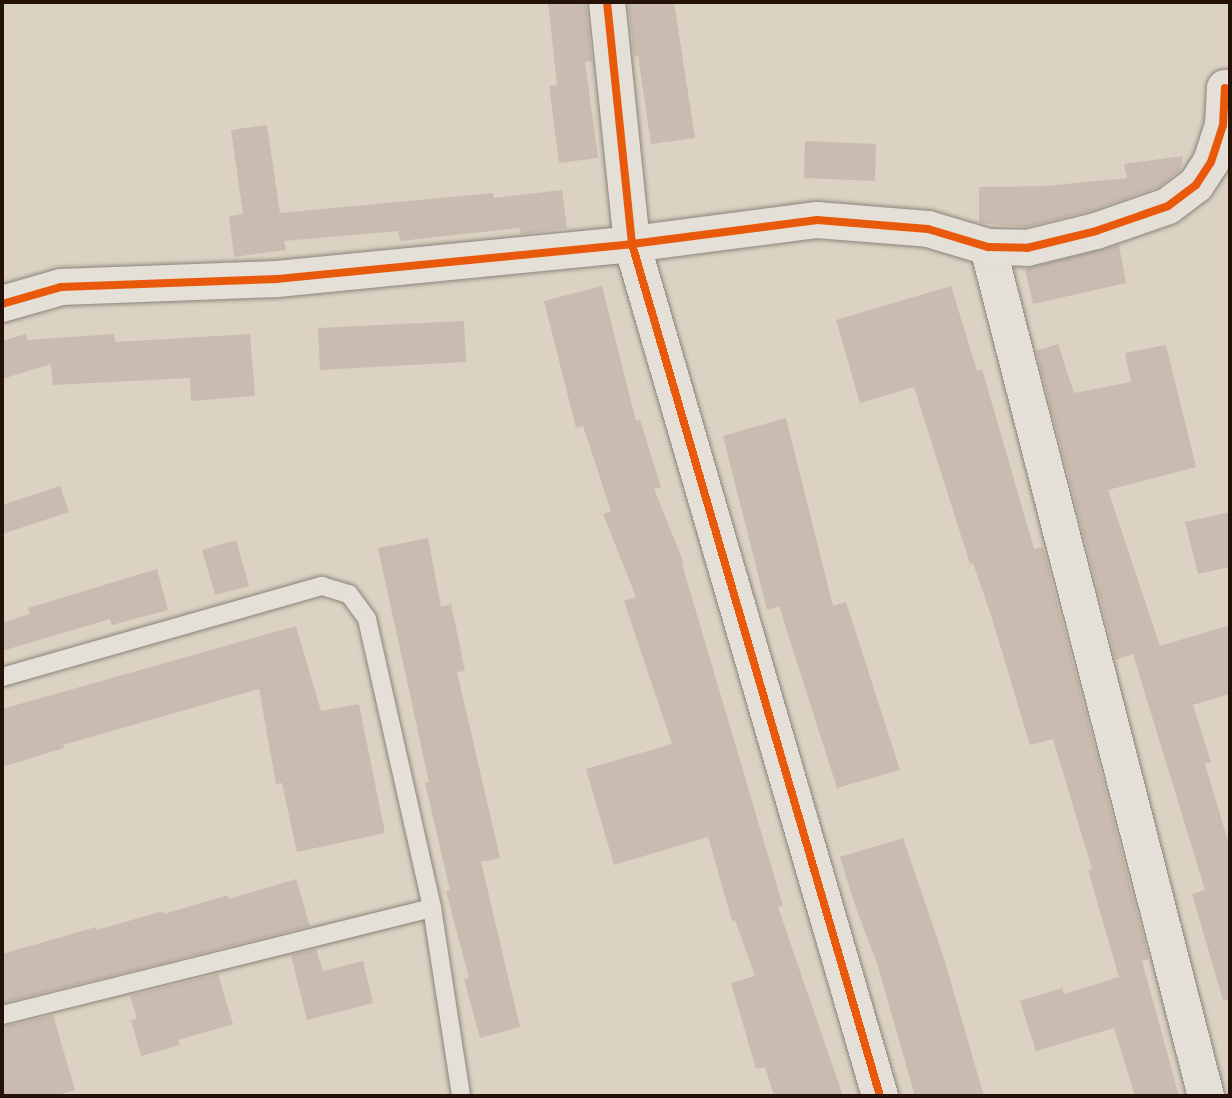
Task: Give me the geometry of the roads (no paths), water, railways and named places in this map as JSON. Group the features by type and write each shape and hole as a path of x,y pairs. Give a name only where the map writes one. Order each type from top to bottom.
{"street":[{"path":"607,2 632,244 880,1096"},
{"path":"2,304 61,287 277,279 632,244 817,220 928,229 988,247 1027,248 1096,231 1168,206 1196,185 1211,162 1223,125 1225,88"},
{"path":"988,247 1206,1096"}],"lane":[{"path":"2,677 322,586 349,594 367,619 432,908 461,1096"},
{"path":"2,1015 432,908"}]}
